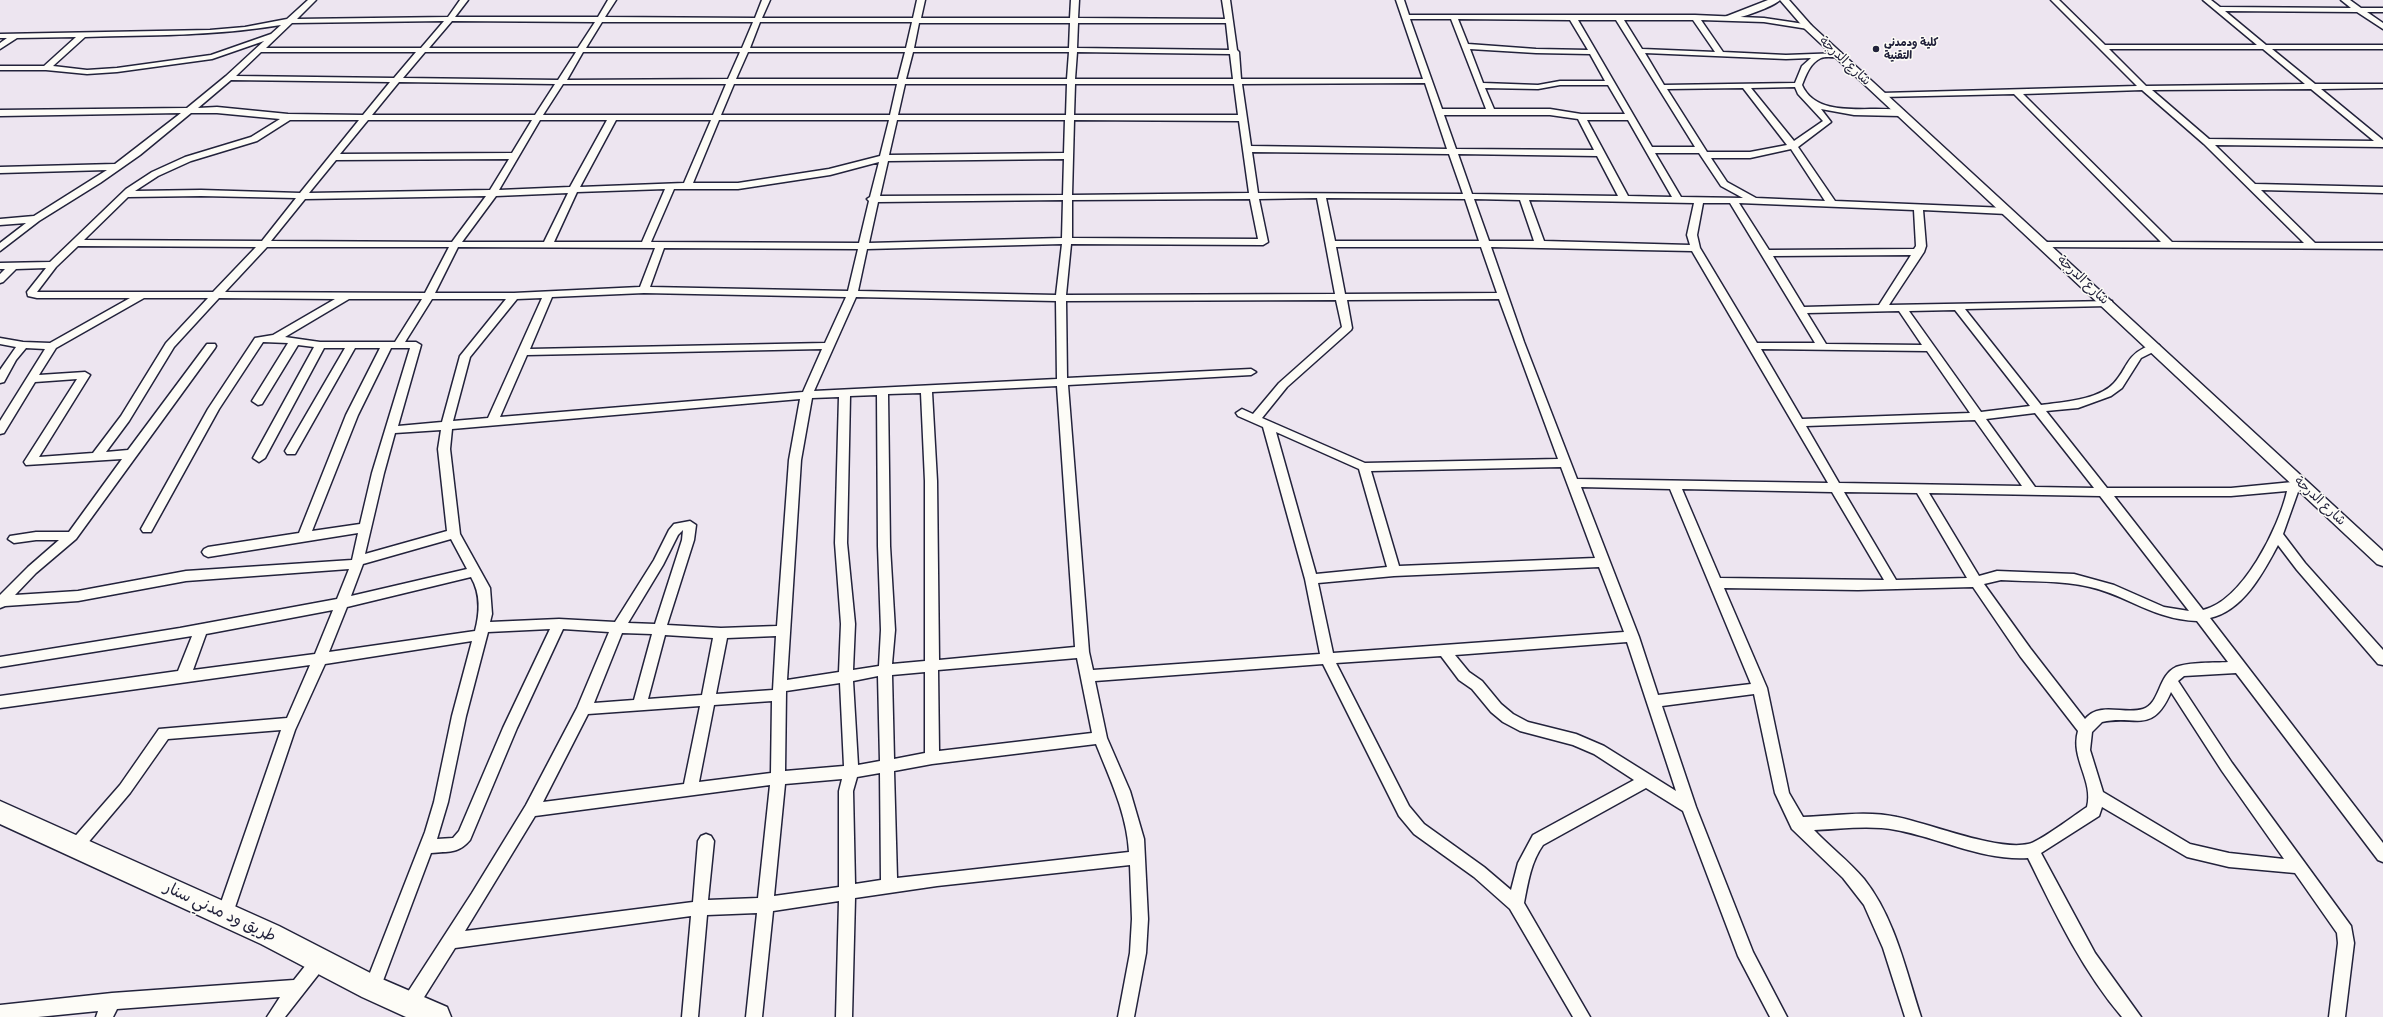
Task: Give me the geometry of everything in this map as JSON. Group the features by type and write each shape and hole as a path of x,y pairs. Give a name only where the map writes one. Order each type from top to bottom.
{"highway":[{"name":"طريق ود مدني سنار","path":"0,812 225,914 372,988 437,1017"}],"street":[{"path":"0,248 36,218 117,167 189,110 229,78 312,0"},
{"path":"96,457 125,418 170,345 219,295 264,244 304,196 366,116 450,19 464,0"},
{"path":"303,538 352,415 392,345 429,295 455,244 493,193 538,116 562,82 612,0"},
{"path":"687,186 714,119 766,0"},
{"path":"754,1017 764,905 778,778 779,691 795,460 807,395 852,294 872,199 921,0"},
{"path":"1075,0 1068,156 1067,241 1061,298 1062,382 1082,652 1100,738 1130,813 1136,839 1140,919 1138,946 1126,1017"},
{"path":"74,243 661,244 862,246 1067,241 1263,242 1254,196 1235,52 1226,0"},
{"path":"1400,0 1440,112 1484,244 1565,463 1632,636 1689,807 1746,956 1779,1017"},
{"path":"1727,18 1764,6 1775,0"},
{"name":"شارع الدرجة","path":"1784,0 1808,27 2108,303 2299,486 2383,560"},
{"path":"2055,0 2144,88 2207,142 2251,187 2312,245"},
{"path":"2207,0 2310,86 2383,144"},
{"path":"2345,0 2383,27"},
{"path":"2218,9 2383,10"},
{"path":"1453,16 1491,112"},
{"path":"1572,16 1648,150 1679,201"},
{"path":"1406,17 1695,17 1764,20 1808,27"},
{"path":"1618,17 1724,184 1756,201"},
{"path":"1695,17 1720,54"},
{"path":"0,36 224,31 290,21 450,19 1230,21"},
{"path":"46,68 85,33"},
{"path":"0,68 46,68 101,72 190,61 212,57 278,33"},
{"path":"0,47 16,35"},
{"path":"1466,46 1536,51 1592,52"},
{"path":"2102,47 2383,47"},
{"path":"259,50 1073,50 1235,52"},
{"path":"1641,51 1780,57 1838,55"},
{"path":"1798,85 1806,66 1820,56"},
{"path":"229,78 562,82 1429,81"},
{"path":"1480,85 1538,87 1560,83 1610,83"},
{"path":"1662,87 1798,85"},
{"path":"1648,150 1750,155 1793,146 1828,121 1798,85"},
{"path":"1746,86 1793,146 1832,204"},
{"path":"1882,95 2144,88 2383,86"},
{"path":"2016,92 2169,245"},
{"path":"1813,104 1854,112 1901,113"},
{"path":"0,113 189,110 234,111 288,117 538,116 714,119 1070,116 1244,118"},
{"path":"1440,112 1550,112 1581,117 1629,117"},
{"path":"288,117 254,139 172,165 155,174 126,194 53,265 32,294 345,297 429,295 514,296 644,290 1061,298 1503,296"},
{"path":"1581,117 1625,200"},
{"path":"548,244 573,191 613,118"},
{"path":"2207,142 2383,144"},
{"path":"1248,149 1600,153"},
{"path":"335,157 514,156"},
{"path":"126,194 201,192 304,196 573,191 670,188 687,186 726,187 830,172 882,158 1068,156"},
{"path":"0,170 117,167"},
{"path":"2251,187 2383,190"},
{"path":"646,244 670,188"},
{"path":"872,199 1067,199 1321,195 1756,201 2007,210"},
{"path":"1255,419 1288,380 1347,328 1342,296 1321,195"},
{"path":"1524,198 1540,244"},
{"path":"1699,201 1692,235 1695,248 1801,423 1834,488 1893,585"},
{"path":"1733,201 1822,346"},
{"path":"1882,308 1919,252 1922,240 1918,207"},
{"path":"0,222 36,218"},
{"path":"644,290 661,244"},
{"path":"1331,244 1540,244 1695,248"},
{"path":"2046,246 2383,246"},
{"path":"1766,253 1919,252"},
{"path":"0,266 53,265"},
{"path":"0,280 14,266"},
{"path":"493,420 548,295"},
{"path":"0,430 52,346 142,296"},
{"path":"372,988 426,846 441,802 459,716 482,631 486,600 484,588 476,571 454,534 449,504 444,449 447,424 460,369 466,356 514,296"},
{"path":"274,339 345,297"},
{"path":"1801,310 2108,303"},
{"path":"1957,306 2104,492 2383,855"},
{"path":"1901,307 2031,490"},
{"path":"147,529 214,409 256,344 263,339 295,341 320,346 416,345 378,473 358,562 343,604 291,723 225,914"},
{"path":"0,341 23,345 52,346"},
{"path":"258,401 295,341"},
{"path":"0,378 11,359 23,345"},
{"path":"1,602 14,588 72,536 211,346"},
{"path":"259,458 320,346"},
{"path":"291,452 332,377 352,346"},
{"path":"523,352 828,346"},
{"path":"1755,346 1929,348"},
{"path":"1801,423 1978,416 2040,410 2078,404 2107,394 2118,386 2136,356 2155,347"},
{"path":"392,430 493,420 807,395 1251,372"},
{"path":"32,379 86,374 30,462 133,454"},
{"path":"926,389 931,445 932,504 930,666 932,758"},
{"path":"882,391 884,539 888,630 885,670 889,885"},
{"path":"844,1017 847,894 846,791 851,772 846,675 848,624 841,543 845,393"},
{"path":"1242,413 1364,467 1565,463"},
{"path":"1268,425 1312,579 1327,659 1334,678 1404,811 1419,829 1480,872 1516,904 1582,1017"},
{"path":"1364,467 1394,571"},
{"path":"1573,483 2104,492 2231,492 2299,486 2289,510 2276,533 2264,560 2247,584 2228,605 2216,612 2200,616 2182,616 2165,612 2088,581 1994,576 1976,582 1893,585 1716,583"},
{"path":"1674,485 1760,688 1782,793 1788,808 1797,824 1858,884 1874,907 1885,932 1913,1017"},
{"path":"1797,824 1868,821 1896,823 1997,850 2032,851 2094,810 2096,795 2085,754 2085,730 2025,652 1976,582 1922,489"},
{"path":"410,1004 531,810 584,709 617,629 659,562 675,529 690,525 688,540 659,631 640,705"},
{"path":"208,552 366,527"},
{"path":"2276,533 2295,560 2365,637 2383,660"},
{"path":"1,602 78,596 186,576 358,562 454,534"},
{"path":"14,539 36,536 72,536"},
{"path":"1312,579 1394,571 1603,562"},
{"path":"0,662 201,630 343,604 476,571"},
{"path":"0,588 14,588"},
{"path":"0,702 263,665 320,659 482,631 559,624 617,629 721,633 784,631"},
{"path":"426,846 456,844 465,835 510,728 559,624"},
{"path":"183,677 201,630"},
{"path":"690,789 721,633"},
{"path":"1087,676 1445,651 1632,636"},
{"path":"1445,651 1464,676 1477,685 1496,708 1508,718 1525,727 1576,740 1599,750 1689,807"},
{"path":"584,709 707,700 779,691 846,675 885,670 1082,652"},
{"path":"2085,730 2103,715 2142,716 2153,711 2174,674 2181,671 2239,667"},
{"path":"2170,680 2227,767 2345,931 2346,943 2337,1017"},
{"path":"1654,700 1760,688"},
{"path":"76,846 125,789 164,733 291,723"},
{"path":"531,810 778,778 851,772 932,758 1100,738"},
{"path":"1516,904 1528,852 1538,840 1647,780"},
{"path":"2096,795 2187,850 2229,860 2299,867"},
{"path":"690,1017 694,997 706,841"},
{"path":"2032,851 2086,951 2110,989 2133,1017"},
{"path":"450,941 700,908 764,905 847,894 889,885 1136,858"},
{"path":"275,1017 319,961"},
{"path":"0,1013 112,1001 297,988"},
{"path":"104,1017 112,1001"}],"place":[{"name":"كلية ودمدني التقنية","path":"1876,49"}]}
